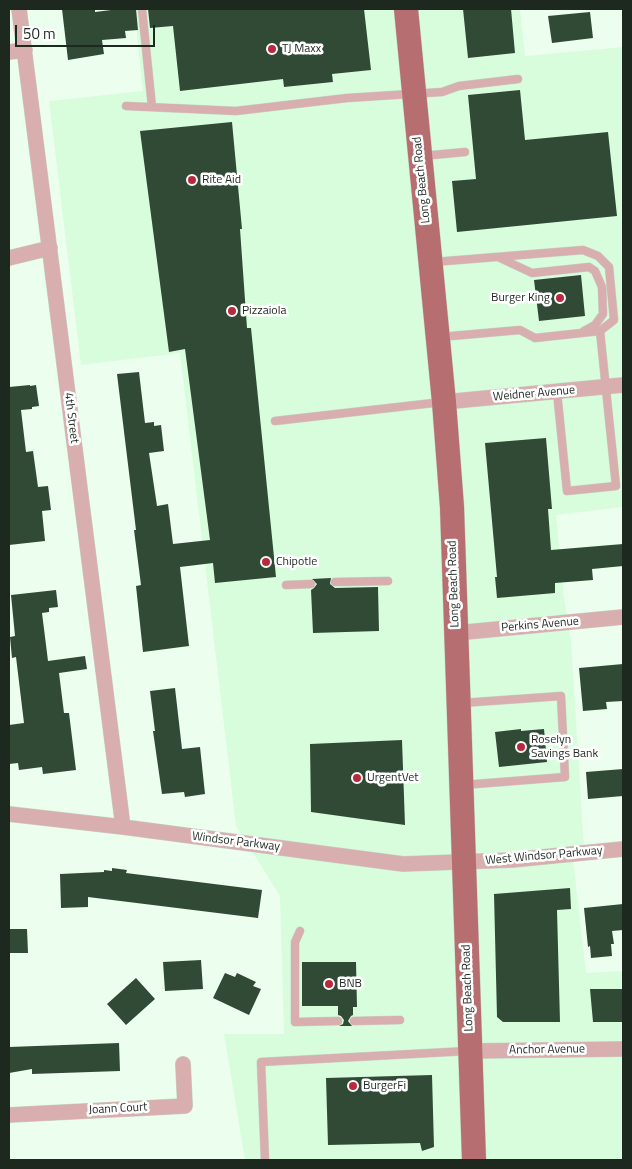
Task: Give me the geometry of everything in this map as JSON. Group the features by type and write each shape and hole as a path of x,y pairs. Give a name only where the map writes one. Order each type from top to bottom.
{"main road":[{"name":"Long Beach Road","path":"406,9 438,337 452,507 474,1160"}],"street":[{"name":"4th Street","path":"19,9 123,827"},
{"path":"9,52 25,50"},
{"path":"9,258 50,248"},
{"name":"Weidner Avenue","path":"444,402 623,385"},
{"name":"Perkins Avenue","path":"456,632 623,617"},
{"name":"Windsor Parkway","path":"9,814 403,864 464,862"},
{"name":"West Windsor Parkway","path":"464,862 512,860 623,849"},
{"name":"Anchor Avenue","path":"471,1051 623,1049"},
{"name":"Joann Court","path":"9,1114 184,1106 183,1064"}],"lane":[{"path":"142,9 152,107"},
{"path":"126,106 236,112 347,98 442,92 459,86 518,80"},
{"path":"420,156 465,152"},
{"path":"430,262 583,250 598,256 609,267 614,320 600,331 535,338 520,330 438,337"},
{"path":"498,257 532,273 589,268 595,271 602,288 603,314 595,325 580,334"},
{"path":"557,392 567,491 616,486 600,331"},
{"path":"275,421 444,402"},
{"path":"335,582 388,581"},
{"path":"286,585 311,584"},
{"path":"458,703 562,696 565,777 461,786"},
{"path":"300,931 295,942 295,1022 338,1021"},
{"path":"354,1021 400,1020"},
{"path":"265,1160 261,1062 471,1051"}],"shaded area":[{"path":"134,9 520,9 525,56 623,47 623,507 556,515 564,598 571,640 584,848 572,850 586,973 623,971 623,1160 245,1160 224,1034 284,1034 280,896 236,826 180,353 81,365 49,101 143,91"}],"building":[{"path":"62,9 95,9 95,12 136,9 138,30 125,31 126,38 102,40 104,54 68,60"},
{"name":"TJ Maxx","path":"148,9 364,9 371,70 332,74 333,82 284,87 283,79 180,91 173,26 150,28"},
{"path":"463,9 511,9 515,53 468,58"},
{"path":"590,12 593,38 552,43 548,16"},
{"path":"520,90 525,140 608,132 617,216 457,232 452,181 476,179 468,95"},
{"path":"232,122 242,229 240,229 247,328 251,328 276,577 215,583 213,563 180,567 189,646 143,652 136,586 141,585 134,530 136,530 117,374 139,372 145,423 154,422 154,426 161,425 164,451 149,453 157,506 168,504 173,544 210,540 185,349 169,352 140,131"},
{"name":"Burger King","path":"581,275 585,316 539,321 534,280"},
{"path":"36,385 39,406 21,410 26,452 33,451 38,487 48,486 51,510 42,511 45,541 9,545 9,387"},
{"path":"546,438 552,509 548,509 551,550 623,544 623,566 592,569 593,580 555,583 555,593 497,598 495,577 497,577 485,443"},
{"path":"331,578 330,584 335,588 378,587 379,631 313,633 311,590 317,584 312,579"},
{"path":"56,590 58,607 49,608 49,612 42,613 48,661 85,656 87,669 59,673 64,713 69,713 76,770 43,774 42,767 19,770 18,763 9,764 9,725 24,723 16,657 12,658 10,637 15,636 11,595"},
{"path":"623,664 623,701 606,702 607,709 583,711 579,668"},
{"path":"175,688 182,749 200,747 205,794 185,797 184,792 162,794 153,731 155,731 150,691"},
{"name":"Roselyn Savings Bank","path":"521,729 521,731 544,729 547,762 499,767 495,732"},
{"name":"UrgentVet","path":"402,740 405,825 311,812 310,744"},
{"path":"623,769 623,796 588,799 586,772"},
{"path":"112,868 127,870 126,873 262,890 258,918 88,897 88,907 61,908 60,874 104,872 104,870 112,871"},
{"path":"570,888 571,909 557,910 560,1022 503,1022 497,1017 494,894"},
{"path":"623,904 623,930 612,931 614,944 611,944 612,956 591,958 584,908"},
{"path":"9,929 27,929 28,953 9,953"},
{"path":"201,960 203,989 165,991 163,962"},
{"name":"BNB","path":"302,962 356,962 357,1007 353,1007 353,1015 348,1021 352,1026 339,1026 343,1024 344,1020 338,1015 338,1006 302,1006"},
{"path":"225,973 235,977 237,973 256,982 253,986 261,989 249,1015 213,998"},
{"path":"136,978 155,999 126,1025 107,1004"},
{"path":"590,989 623,989 623,1022 593,1022"},
{"path":"119,1043 120,1071 32,1074 32,1069 9,1073 9,1047"},
{"path":"432,1075 434,1147 422,1151 420,1143 328,1145 326,1078"}],"place":[{"name":"TJ Maxx","path":"272,49"},
{"name":"Rite Aid","path":"192,180"},
{"name":"Burger King","path":"560,298"},
{"name":"Pizzaiola","path":"232,311"},
{"name":"Chipotle","path":"266,562"},
{"name":"Roselyn Savings Bank","path":"521,747"},
{"name":"UrgentVet","path":"357,778"},
{"name":"BNB","path":"329,984"},
{"name":"BurgerFi","path":"353,1086"}]}
